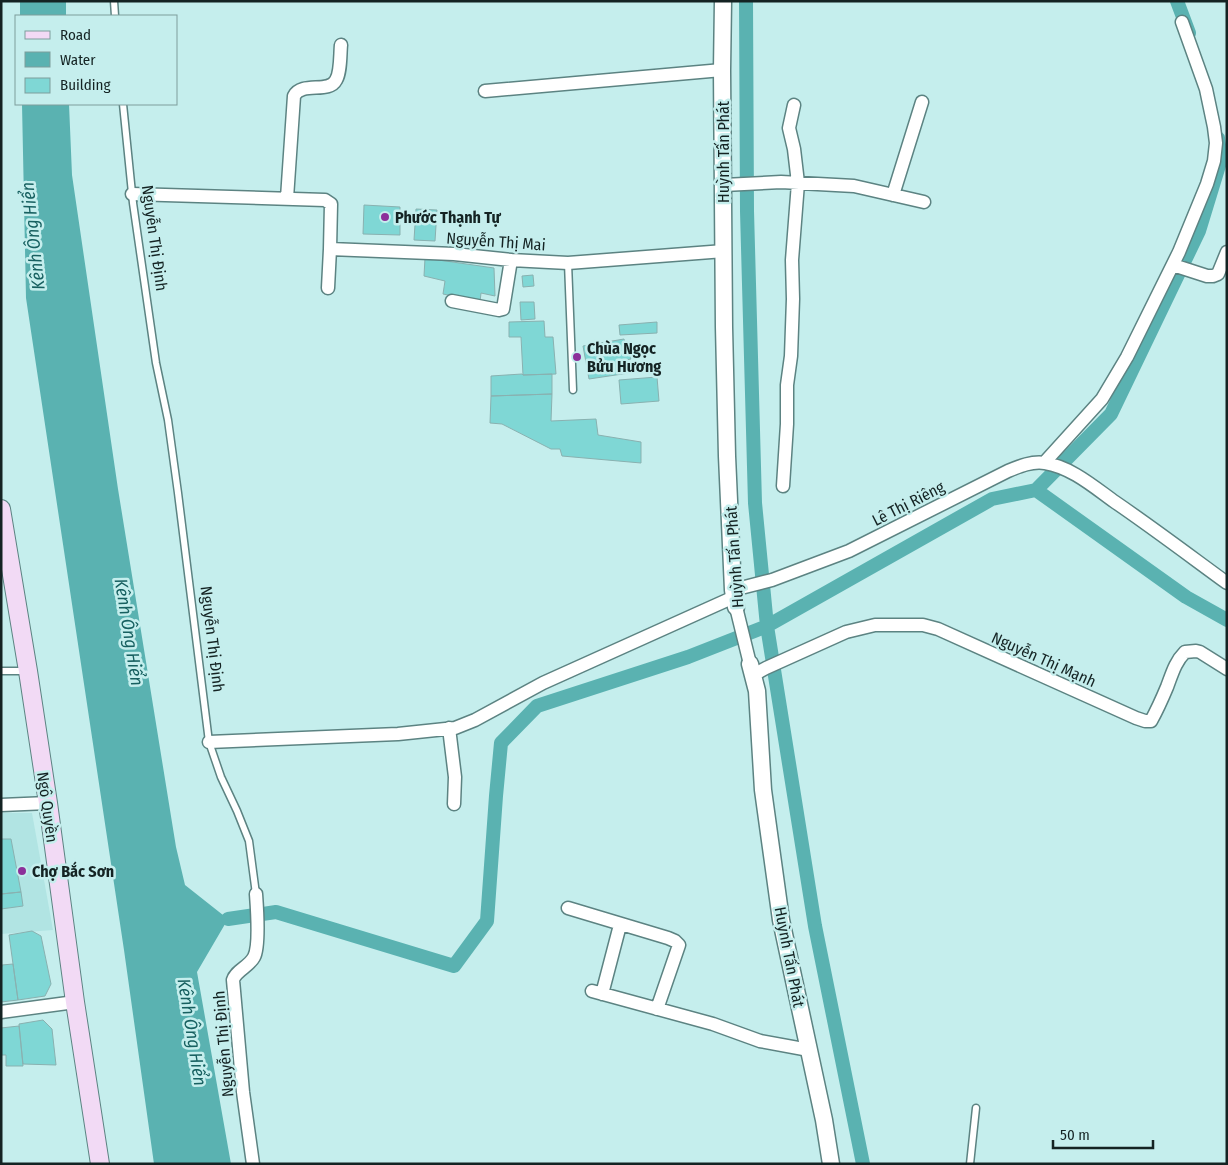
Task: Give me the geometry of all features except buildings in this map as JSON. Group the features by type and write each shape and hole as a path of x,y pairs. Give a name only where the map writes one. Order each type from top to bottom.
{"main road":[{"name":"Ngô Quyền","path":"1,510 28,670 100,1164"}],"street":[{"name":"Huỳnh Tấn Phát","path":"723,1 722,70 727,456 736,596 756,669 763,790 781,920 824,1120 831,1164"},
{"path":"1044,463 1102,399 1127,357 1175,266 1207,184 1214,161 1216,143 1214,127 1206,89 1182,22"},
{"path":"287,198 294,96 296,92 303,88 330,86 336,81 339,73 341,44"},
{"path":"485,91 722,70"},
{"path":"893,195 922,102"},
{"path":"783,486 787,424 787,385 791,356 792,260 798,183 794,149 789,128 794,105"},
{"path":"724,184 781,182 854,186 924,202"},
{"path":"132,194 326,200 331,204 328,288"},
{"name":"Nguyễn Thị Mai","path":"330,249 454,254 511,260 568,262 724,251"},
{"path":"1175,266 1207,276 1213,276 1223,269 1227,252"},
{"path":"452,301 499,310 503,309 511,260"},
{"name":"Lê Thị Riêng","path":"209,742 398,734 455,728 476,720 543,683 736,596 772,580 849,551 1025,464 1044,463 1076,475 1227,583"},
{"name":"Nguyễn Thị Mạnh","path":"756,669 804,651 846,632 875,625 923,625 938,629 1145,721 1151,721 1173,671 1185,652 1200,652 1227,669"},
{"path":"449,728 456,777 454,804"},
{"path":"1,805 48,803"},
{"name":"Nguyễn Thị Định","path":"253,1164 243,1092 233,980 236,973 249,964 256,951 256,894"},
{"path":"568,908 668,938 679,945 657,1009"},
{"path":"620,925 597,993 713,1024 760,1041 809,1050"},
{"path":"1,1012 75,1002"}],"lane":[{"path":"114,1 115,15"},
{"name":"Nguyễn Thị Định","path":"123,105 132,194 156,363 168,420 209,742 221,777 249,841 256,894"},
{"path":"568,262 574,390"},
{"path":"1,671 28,670"},
{"path":"970,1164 976,1108"}],"shaded area":[{"name":"Chợ Bắc Sơn","path":"1,813 32,813 53,930 1,934"}],"water":[{"path":"20,1 66,1 66,15 20,15"},
{"name":"Kênh Ông Hiển","path":"22,105 69,105 72,175 118,489 176,847 185,885 228,919 197,972 231,1164 154,1164 124,950 26,298"}],"waterway":[{"path":"746,1 747,211 755,503 767,626 815,926 863,1164"},
{"path":"1177,1 1189,33"},
{"path":"1036,490 1111,414 1199,231 1221,159 1218,138"},
{"path":"228,919 276,912 454,966 487,921 501,743 537,706 688,657 767,626 992,499 1036,490 1186,597 1227,620"}],"place":[{"name":"Phước Thạnh Tự","path":"385,217"},
{"name":"Chùa Ngọc Bửu Hương","path":"577,357"},
{"name":"Chợ Bắc Sơn","path":"22,871"}]}
